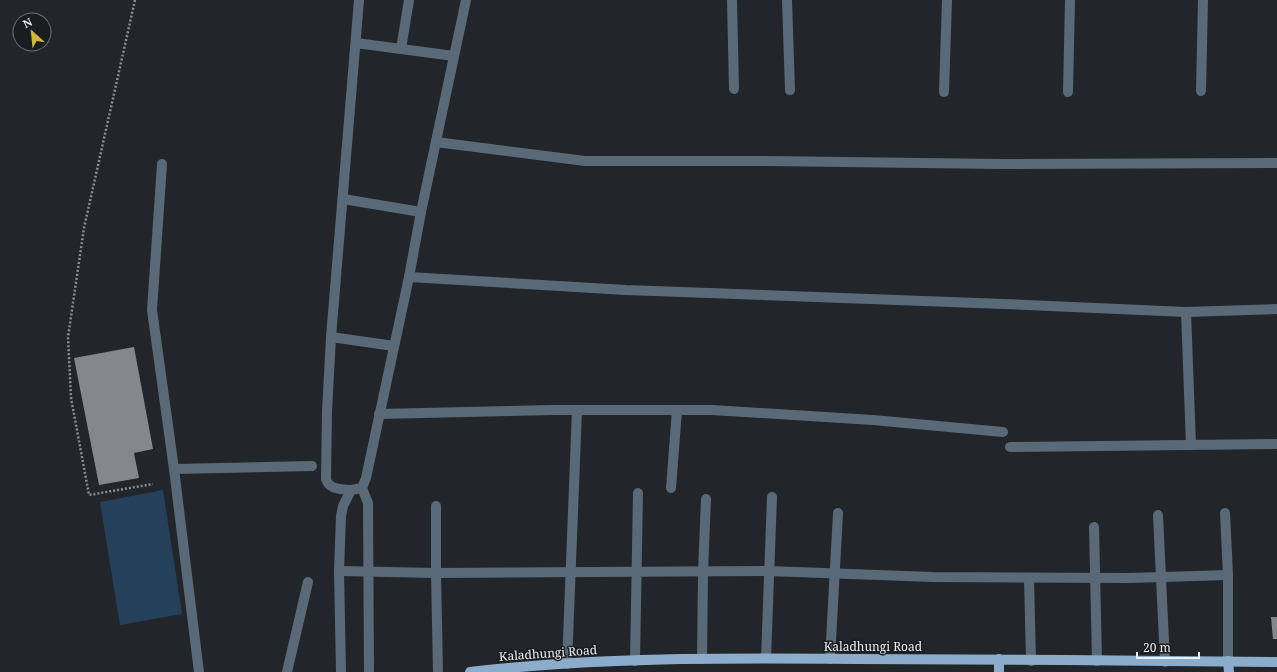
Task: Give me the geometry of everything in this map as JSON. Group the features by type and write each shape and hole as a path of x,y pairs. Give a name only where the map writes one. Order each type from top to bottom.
{"main road":[{"name":"Kaladhungi Road","path":"470,672 567,664 766,658 1277,662"},
{"path":"999,659 999,672"},
{"path":"1228,662 1229,672"}],"street":[{"path":"359,0 344,199 331,337 327,410 326,479 327,484 331,487 351,490 362,488"},
{"path":"401,49 409,0"},
{"path":"369,672 368,503 362,488 366,478 409,277 420,212 466,0"},
{"path":"732,0 734,89"},
{"path":"787,0 790,90"},
{"path":"944,92 947,0"},
{"path":"1068,92 1070,0"},
{"path":"1201,91 1203,0"},
{"path":"356,43 454,56"},
{"path":"436,142 585,161 767,161 1016,164 1277,163"},
{"path":"162,164 152,310 174,469 199,672"},
{"path":"344,199 420,212"},
{"path":"409,277 626,290 1186,312 1277,309"},
{"path":"1186,312 1191,445"},
{"path":"331,337 394,346"},
{"path":"379,414 577,410 712,410 873,420 1003,432"},
{"path":"567,664 577,410"},
{"path":"671,488 677,410"},
{"path":"1010,447 1277,444"},
{"path":"174,469 312,466"},
{"path":"341,672 339,571 341,516 343,506 351,490"},
{"path":"635,661 638,493"},
{"path":"766,658 768,571 772,497"},
{"path":"702,659 706,499"},
{"path":"436,506 438,672"},
{"path":"830,659 838,513"},
{"path":"1225,513 1228,575 1228,662"},
{"path":"1158,515 1165,662"},
{"path":"1094,527 1097,661"},
{"path":"339,571 436,573 768,571 933,577 1029,578 1228,575"},
{"path":"1029,578 1031,661"},
{"path":"287,672 308,582"}],"path":[{"path":"135,0 84,228 68,337 71,398 89,495 153,484"}],"shaded area":[{"path":"163,490 182,614 120,625 100,502"}],"building":[{"path":"134,347 153,449 134,453 139,478 99,485 74,358"},
{"path":"1271,617 1277,617 1277,639 1273,639"}]}
